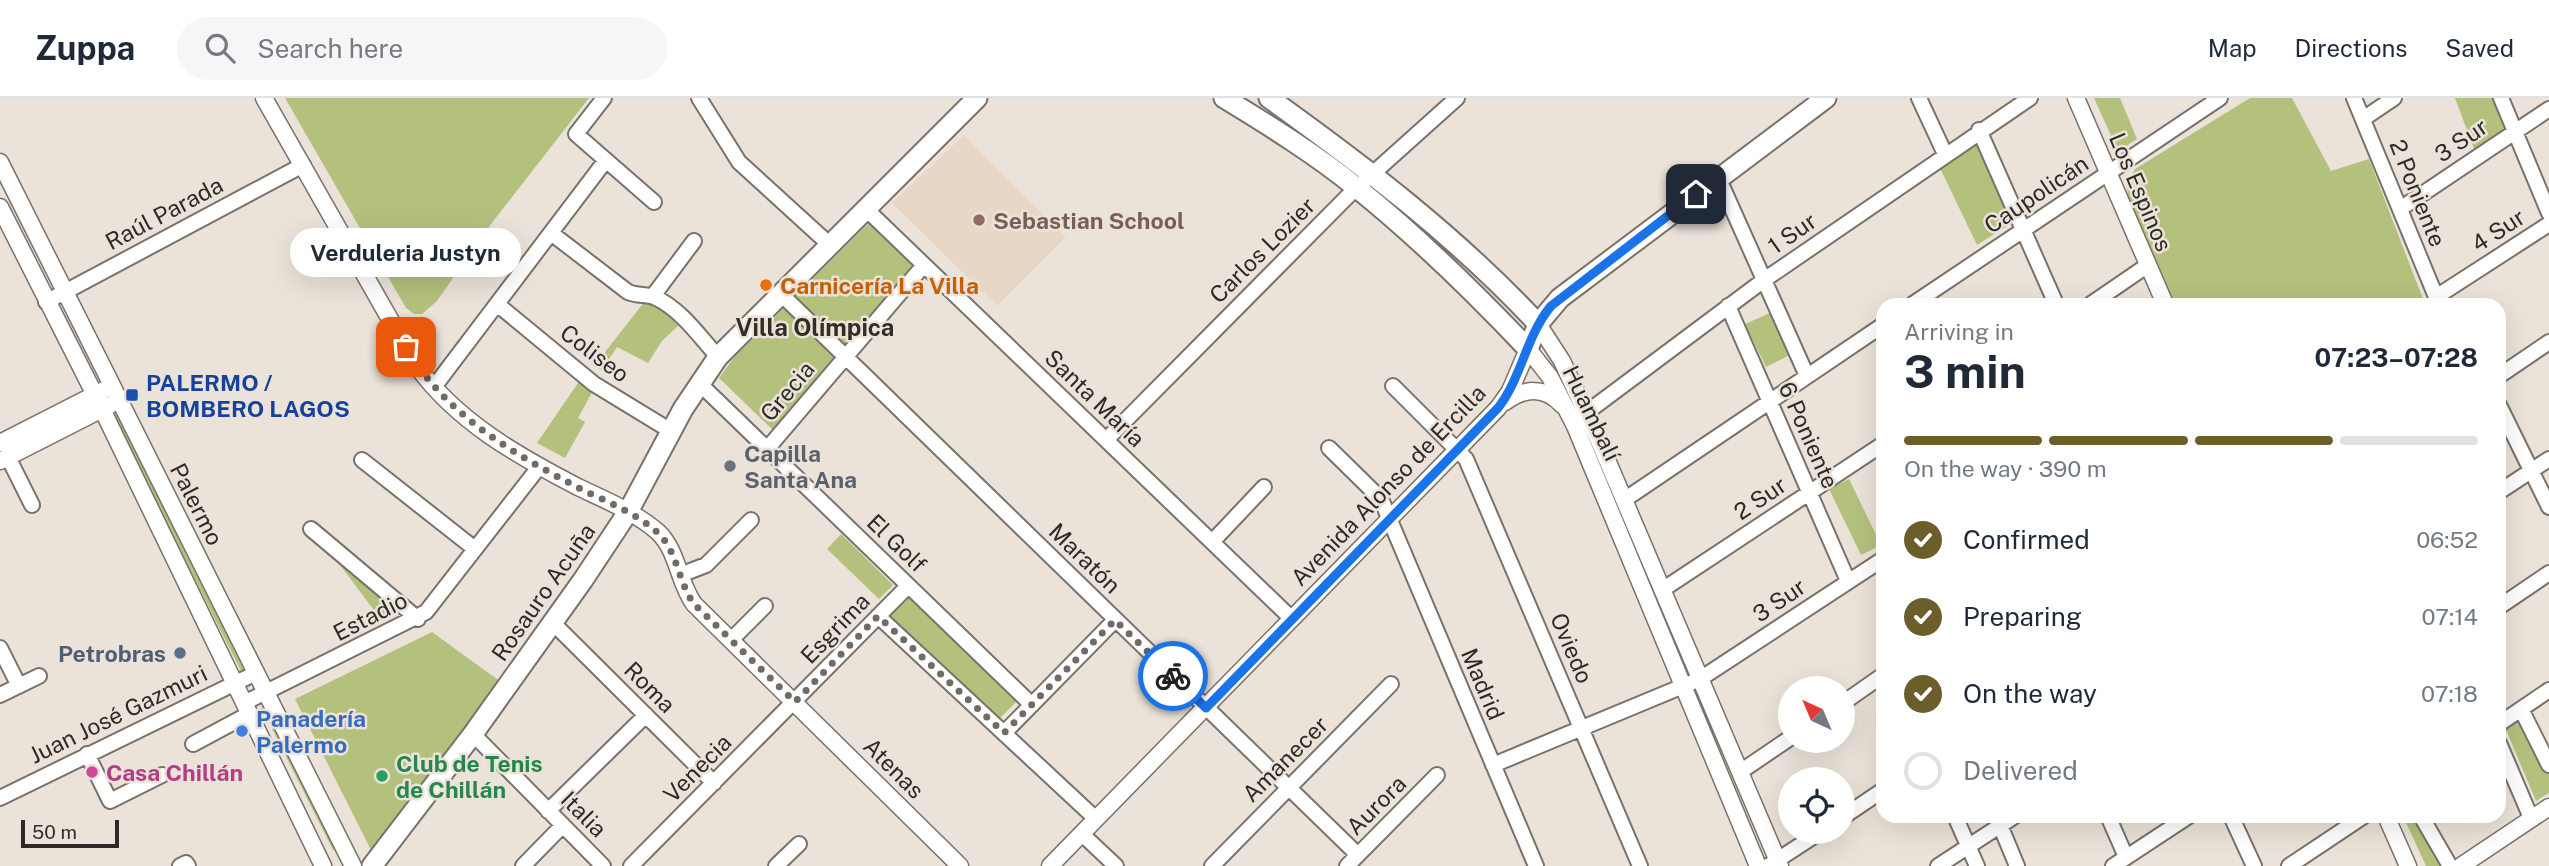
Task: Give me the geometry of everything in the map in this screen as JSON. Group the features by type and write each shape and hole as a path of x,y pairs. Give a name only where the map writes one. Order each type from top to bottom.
{"main road":[{"name":"Rosauro Acuña","path":"372,866 473,734 553,623 628,512 671,431 718,357 977,98"},
{"name":"Huambalí","path":"1224,98 1357,187 1469,289 1528,349"},
{"name":"Huambalí","path":"1269,98 1373,173 1512,296 1538,324"},
{"name":"Avenida Alonso de Ercilla","path":"1528,349 1538,324 1560,298 1826,98"}],"street":[{"name":"Atenas","path":"264,98 416,365 434,387 494,439 539,467 628,512 663,538 694,604 960,866"},
{"path":"604,98 576,134 654,202"},
{"path":"699,98 738,162 830,245"},
{"name":"Carlos Lozier","path":"1106,440 1357,187 1457,98"},
{"path":"1919,98 1945,154"},
{"name":"1 Sur","path":"1586,413 1764,280 2030,98"},
{"name":"Los Espinos","path":"2076,98 2162,298"},
{"name":"Caupolicán","path":"1922,298 2220,98"},
{"name":"2 Poniente","path":"2354,98 2436,298"},
{"path":"2362,119 2394,98"},
{"path":"2501,98 2549,213"},
{"name":"3 Sur","path":"2400,209 2549,109"},
{"path":"1979,131 2053,298"},
{"path":"434,387 606,160"},
{"name":"Palermo","path":"0,162 353,866"},
{"name":"Raúl Parada","path":"46,302 303,165"},
{"name":"6 Poniente","path":"1718,177 1807,376"},
{"name":"Palermo","path":"0,207 98,402 323,866"},
{"name":"Santa María","path":"866,209 1292,619"},
{"name":"4 Sur","path":"2441,298 2549,224"},
{"path":"551,233 628,292 639,297 653,296 680,316 718,357"},
{"path":"653,296 694,241"},
{"name":"Grecia","path":"767,449 924,265"},
{"path":"2100,298 2148,265"},
{"name":"Maratón","path":"780,294 1358,855"},
{"name":"Coliseo","path":"497,304 593,384 671,431"},
{"name":"6 Poniente","path":"1728,306 1848,581"},
{"name":"Huambalí","path":"1538,324 1562,361 1586,413 1740,772 1775,864"},
{"path":"1623,499 1876,330"},
{"path":"2506,371 2549,342"},
{"name":"Huambalí","path":"1528,349 1550,377 1568,411 1758,866"},
{"name":"Avenida Alonso de Ercilla","path":"1051,866 1498,408 1510,391 1528,349"},
{"name":"El Golf","path":"699,384 1032,705"},
{"name":"Oviedo","path":"1393,386 1458,449 1471,469 1640,866"},
{"path":"1498,408 1517,394 1533,390 1548,393 1568,411"},
{"path":"32,505 2,449 116,393"},
{"path":"2506,419 2549,507"},
{"name":"Madrid","path":"1329,448 1381,499 1388,521 1536,866"},
{"name":"2 Sur","path":"1662,590 1876,449"},
{"path":"2506,487 2549,459"},
{"path":"362,460 475,549"},
{"name":"Estadio","path":"247,708 266,693 418,619 539,467"},
{"path":"1212,542 1264,487"},
{"path":"680,575 706,565 751,520"},
{"path":"311,530 418,619"},
{"name":"3 Sur","path":"1493,765 1700,679 1876,563"},
{"path":"2506,602 2549,573"},
{"name":"Esgrima","path":"795,702 908,586"},
{"path":"732,640 765,606"},
{"path":"878,616 1096,819"},
{"path":"1004,733 1115,620"},
{"name":"Roma","path":"553,623 714,783"},
{"path":"0,648 19,686"},
{"name":"Juan José Gazmuri","path":"0,797 256,673"},
{"path":"0,695 39,676"},
{"path":"1855,695 1876,680"},
{"name":"Amanecer","path":"1212,866 1391,684"},
{"path":"2506,719 2549,690"},
{"name":"Venecia","path":"631,866 795,702"},
{"path":"193,744 247,708"},
{"path":"2521,709 2549,765"},
{"path":"548,811 646,715"},
{"name":"Italia","path":"473,734 603,866"},
{"path":"1740,772 1778,746"},
{"path":"87,754 110,801 162,775"},
{"path":"2506,759 2531,818"},
{"name":"Aurora","path":"1347,866 1437,775"},
{"path":"1855,809 1876,795"},
{"path":"2460,866 2549,807"},
{"path":"1958,823 1977,866"},
{"path":"1938,866 2003,823"},
{"path":"2111,823 2126,857"},
{"path":"2113,866 2178,823"},
{"path":"2234,823 2254,866"},
{"path":"2289,866 2354,823"},
{"path":"2389,823 2408,866"},
{"path":"2425,823 2450,866"},
{"path":"523,866 563,825"},
{"path":"2000,825 2017,866"},
{"path":"1082,834 1116,866"},
{"path":"776,866 799,844"},
{"path":"1775,864 1803,844"},
{"path":"180,866 186,863 188,866"}],"shaded area":[{"name":"Sebastian School","path":"964,135 1066,237 997,306 892,203"}],"green space":[{"path":"285,98 589,98 491,224 437,301 422,314 414,314 406,308"},
{"path":"2094,98 2120,98 2137,139 2118,151"},
{"path":"2250,98 2292,98 2331,171 2369,159 2423,298 2170,298 2128,197 2127,183 2135,169"},
{"path":"2455,98 2494,98 2506,127 2474,149"},
{"path":"1974,141 2012,223 1977,245 1939,166"},
{"path":"874,218 917,259 776,433 719,378 735,356"},
{"path":"645,301 655,302 679,325 662,341 648,363 617,347 602,370 594,366"},
{"path":"1770,313 1790,355 1766,367 1745,324"},
{"path":"580,380 595,387 578,418 585,422 565,458 537,443"},
{"path":"123,409 251,666 241,671 112,415"},
{"path":"1849,479 1876,535 1876,548 1861,555 1829,489"},
{"path":"841,534 893,585 879,599 827,549"},
{"path":"325,545 403,610 382,621"},
{"path":"910,594 1019,699 996,722 888,617"},
{"name":"Club de Tenis de Chillán","path":"432,632 501,682 373,854 295,699"},
{"path":"270,702 343,845 333,850 261,707"},
{"path":"2531,710 2549,750 2549,793 2536,801 2506,729 2506,726"},
{"path":"2406,823 2431,823 2450,858 2438,866 2426,866"}],"way so far":[{"path":"406,347 416,365 434,387 494,439 539,467 628,512 659,533 670,550 683,586 694,604 795,702 878,616 1004,733 1115,620 1173,676"}],"place":[{"name":"Sebastian School","path":"979,220"},
{"name":"Carnicería La Villa","path":"766,285"},
{"name":"Verduleria Justyn","path":"406,347"},
{"name":"PALERMO / BOMBERO LAGOS","path":"132,395"},
{"name":"Capilla Santa Ana","path":"730,466"},
{"name":"Petrobras","path":"180,653"},
{"name":"Panadería Palermo","path":"242,731"},
{"name":"Casa Chillán","path":"92,772"},
{"name":"Club de Tenis de Chillán","path":"382,776"}],"district":[{"name":"Villa Olímpica","path":"815,327"}],"route":[{"path":"1173,676 1206,708 1498,408 1510,391 1538,324 1551,306 1696,194"}]}
